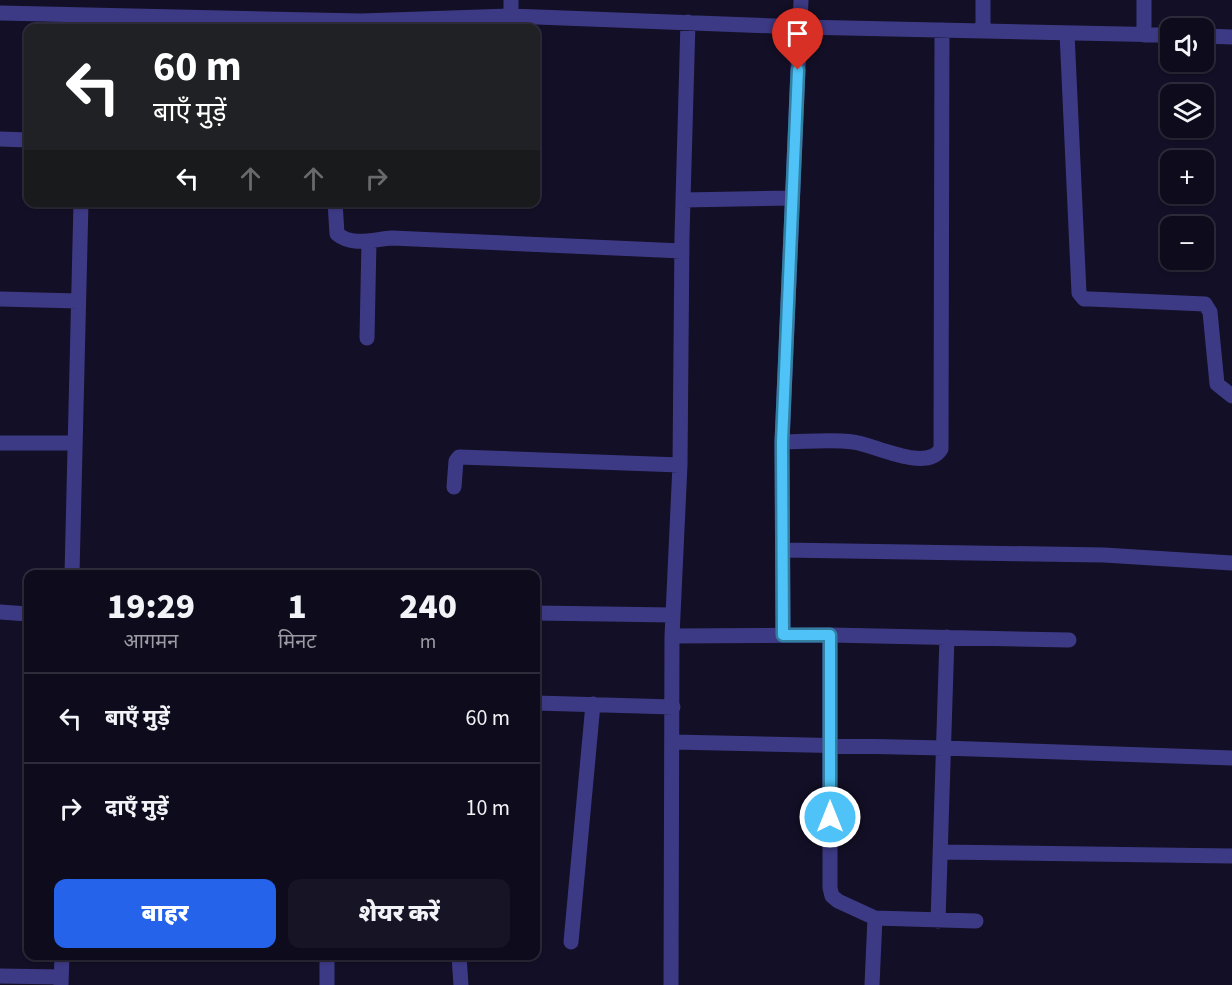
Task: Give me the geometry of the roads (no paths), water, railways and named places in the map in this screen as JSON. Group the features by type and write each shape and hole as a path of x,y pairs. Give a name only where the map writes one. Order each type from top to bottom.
{"street":[{"path":"511,0 511,16"},
{"path":"783,635 782,442 801,0"},
{"path":"983,0 983,31"},
{"path":"1144,0 1144,35"},
{"path":"0,13 86,22 269,24"},
{"path":"377,24 511,16 800,27 1160,35"},
{"path":"671,985 672,636 680,465 682,251 688,22"},
{"path":"782,442 856,442 896,455 923,458 935,455 941,449 942,30"},
{"path":"1067,33 1079,293 1084,299 1205,304 1210,312 1217,384 1232,396"},
{"path":"1214,36 1232,37"},
{"path":"0,139 24,140"},
{"path":"683,200 792,198"},
{"path":"72,570 81,207"},
{"path":"335,207 338,235 360,242 403,239 682,251"},
{"path":"367,338 369,242"},
{"path":"0,299 78,301"},
{"path":"0,443 74,443"},
{"path":"454,487 456,461 459,457 680,465"},
{"path":"784,550 1104,555 1232,563"},
{"path":"0,612 24,614"},
{"path":"540,613 673,615"},
{"path":"672,636 830,635 1069,640"},
{"path":"830,635 831,892 838,901 875,918 975,921"},
{"path":"938,921 947,637"},
{"path":"540,703 673,707"},
{"path":"571,942 593,704"},
{"path":"673,742 1232,758"},
{"path":"940,852 1232,856"},
{"path":"872,985 875,918"},
{"path":"0,976 61,981 62,960"},
{"path":"327,960 327,985"},
{"path":"459,960 461,985"}]}
